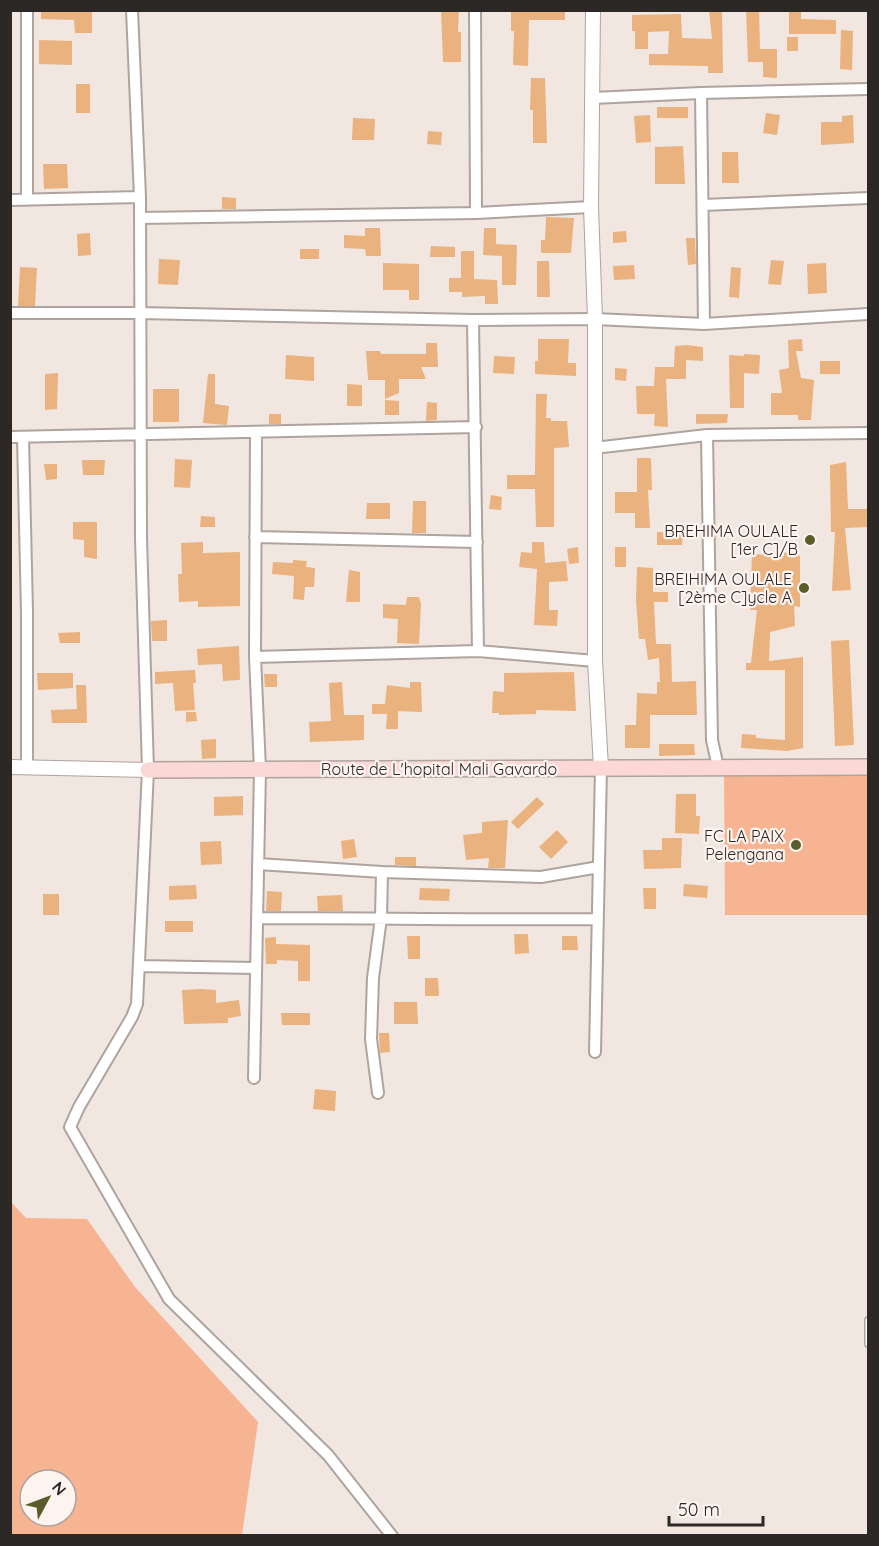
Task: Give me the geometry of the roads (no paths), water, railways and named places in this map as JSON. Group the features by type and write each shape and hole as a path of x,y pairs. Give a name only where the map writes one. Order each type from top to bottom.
{"main road":[{"name":"Route de L'hopital Mali Gavardo","path":"148,770 868,767"}],"street":[{"path":"27,10 27,200"},
{"path":"132,10 140,197 141,538 148,770 137,1004 132,1017 79,1107 70,1127 169,1299 328,1455 392,1536"},
{"path":"475,10 476,213"},
{"path":"592,10 591,207 596,319 595,661 601,768 595,1052"},
{"path":"593,98 868,89"},
{"path":"701,93 704,324"},
{"path":"10,200 140,197"},
{"path":"703,204 868,198"},
{"path":"140,218 476,213 591,207"},
{"path":"10,313 140,313 473,320 596,319 704,324 868,314"},
{"path":"473,320 478,651"},
{"path":"10,437 476,428"},
{"path":"254,1078 260,769 255,657 256,432"},
{"path":"594,448 706,435 868,433"},
{"path":"706,435 712,740 718,767"},
{"path":"23,437 27,612 27,767"},
{"path":"255,537 477,542"},
{"path":"255,657 478,651 595,661"},
{"name":"Route de L'hopital Mali Gavardo","path":"10,767 148,770"},
{"path":"258,864 382,872 542,877 599,867"},
{"path":"378,1093 371,1039 373,978 381,918 382,872"},
{"path":"257,918 381,918 454,921 598,920"},
{"path":"139,966 256,968"}],"lane":[{"path":"868,1320 868,1344"}],"place":[{"name":"BREHIMA OULALE [1er C]/B","path":"810,540"},
{"name":"BREIHIMA OULALE [2ème C]ycle A","path":"804,588"},
{"name":"FC LA PAIX Pelengana","path":"796,845"}]}
